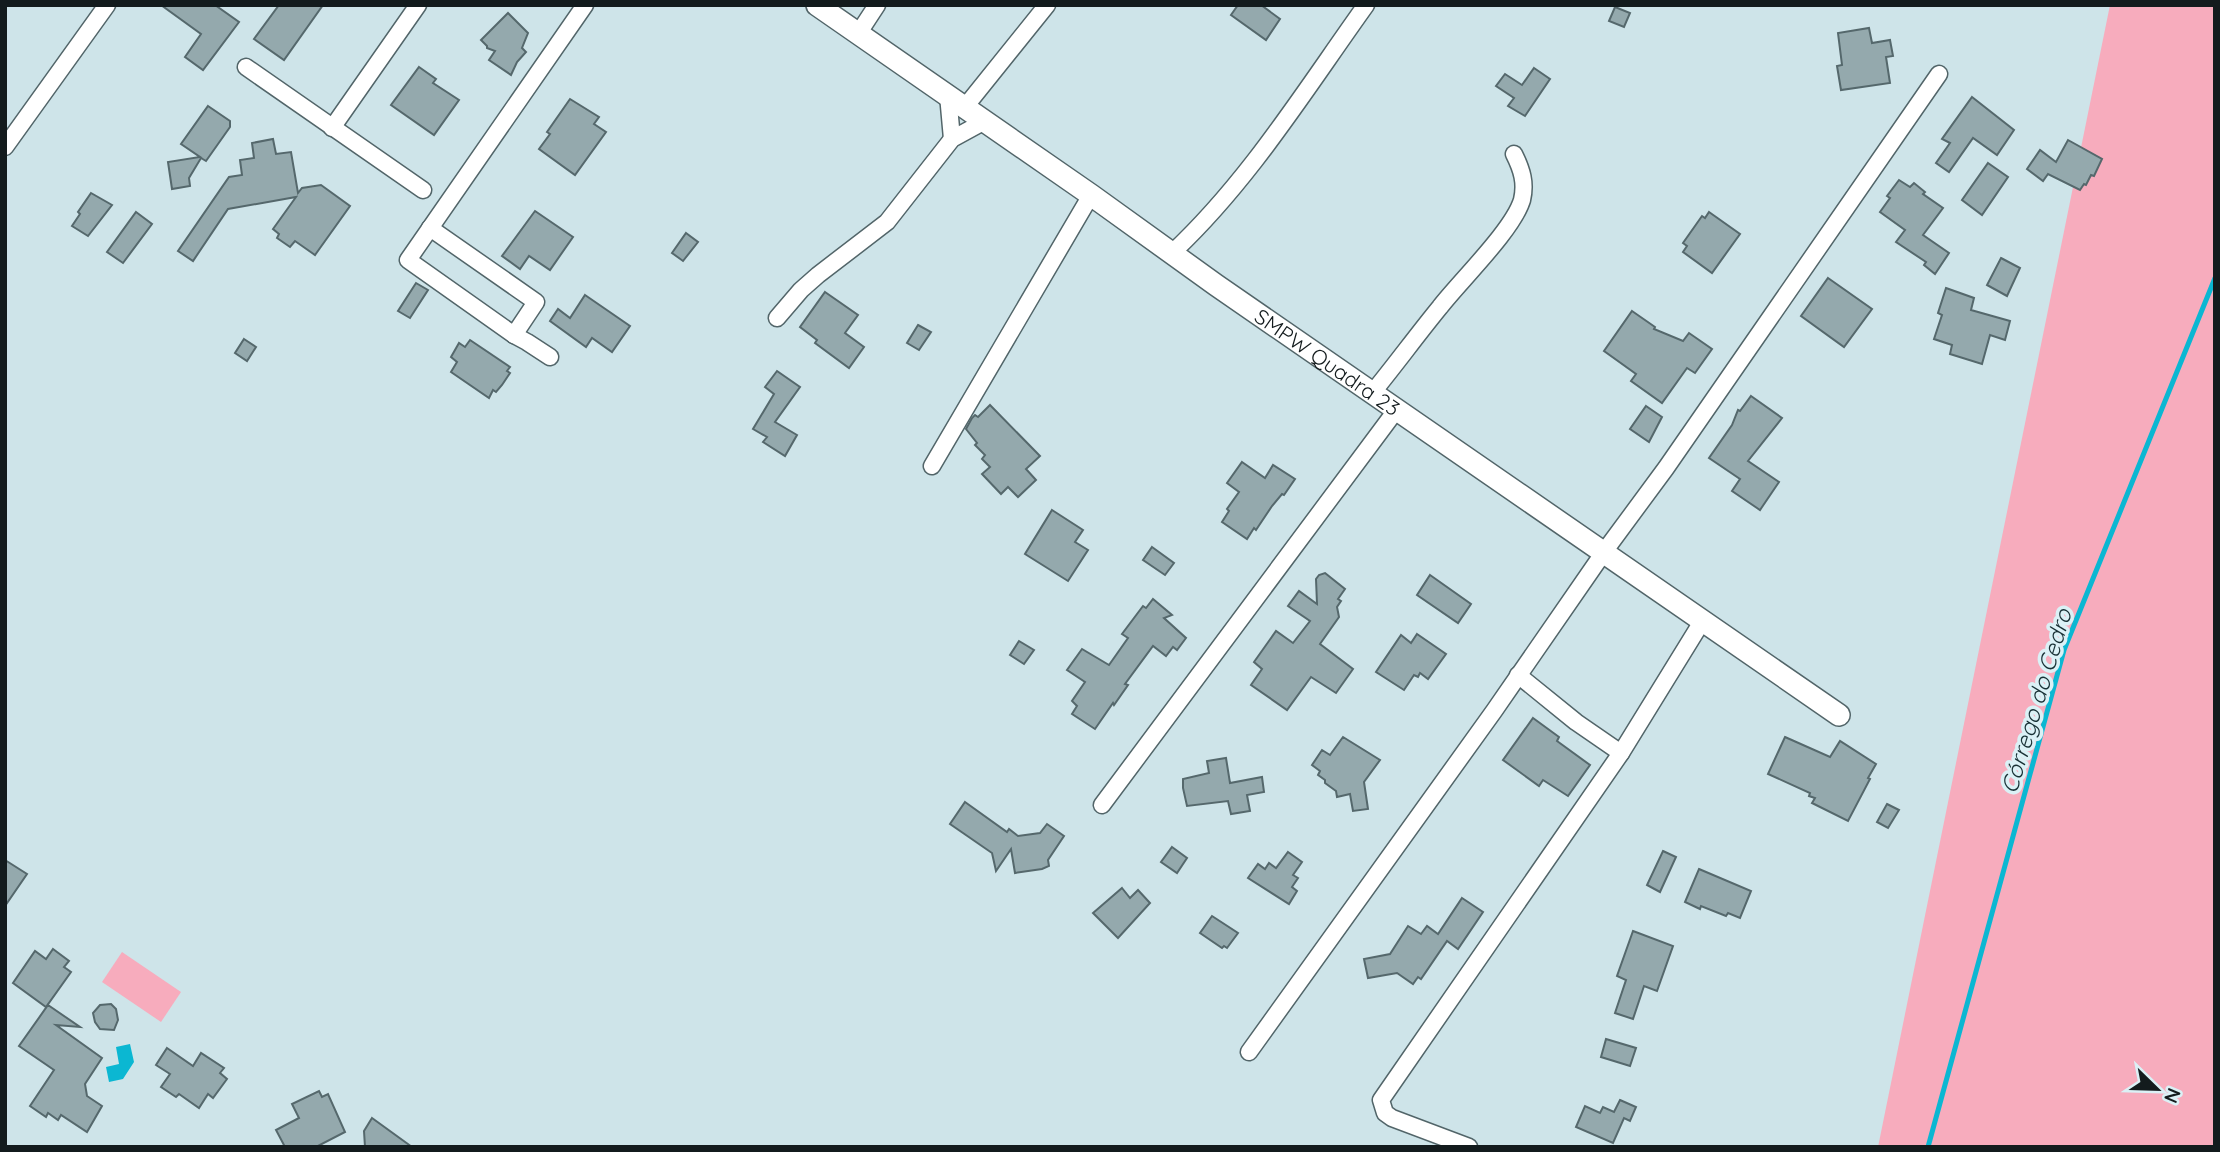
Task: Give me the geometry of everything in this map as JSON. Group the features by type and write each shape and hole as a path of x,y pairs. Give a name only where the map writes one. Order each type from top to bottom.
{"street":[{"path":"5,147 107,5"},
{"path":"332,128 418,5"},
{"path":"550,358 408,260 585,5"},
{"name":"SMPW Quadra 23","path":"817,5 1216,285 1839,715"},
{"path":"858,34 877,5"},
{"path":"952,139 956,101 1047,5"},
{"path":"1172,253 1218,208 1239,182 1366,5"},
{"path":"246,67 423,190"},
{"path":"1249,1052 1666,468 1940,74"},
{"path":"777,318 818,275 887,222 952,139 985,121"},
{"path":"1373,392 1512,220 1521,203 1524,186 1522,170 1514,154"},
{"path":"932,466 1091,195"},
{"path":"430,228 536,302 514,335"},
{"path":"1102,805 1397,409"},
{"path":"1469,1147 1392,1118 1385,1113 1381,1100 1621,753 1703,620"},
{"path":"1518,676 1576,722 1621,753"}],"shaded area":[{"path":"2110,5 2215,5 2215,1147 1878,1147"},
{"path":"122,952 181,992 161,1022 102,982"}],"water":[{"path":"130,1044 134,1062 123,1079 109,1082 106,1067 119,1064 116,1047"}],"building":[{"path":"161,5 215,5 239,22 203,70 185,57 201,34"},
{"path":"279,5 323,5 284,60 254,39"},
{"path":"1238,5 1261,5 1280,19 1266,40 1231,15"},
{"path":"1615,7 1630,13 1624,27 1609,21"},
{"path":"508,13 528,33 522,48 526,52 511,75 489,60 495,51 487,48 481,40"},
{"path":"1869,28 1872,43 1890,40 1893,56 1886,57 1890,83 1841,90 1837,66 1842,65 1838,33"},
{"path":"419,67 436,79 433,83 459,100 434,135 391,105"},
{"path":"1534,68 1550,79 1525,116 1508,106 1514,98 1496,86 1505,74 1522,85"},
{"path":"1972,97 2014,130 1997,155 1973,138 1949,172 1936,163 1950,143 1942,139"},
{"path":"570,99 599,117 594,124 606,132 575,175 539,149 550,134 547,132"},
{"path":"208,106 230,121 230,127 206,161 201,158 189,178 190,186 172,189 168,162 200,157 181,144"},
{"path":"273,139 276,154 291,152 298,193 302,188 321,185 350,206 315,255 295,241 290,247 277,238 279,234 273,229 296,197 228,209 193,261 178,251 229,177 242,175 240,160 254,158 252,143"},
{"path":"2068,140 2102,159 2094,176 2091,175 2080,190 2048,174 2043,181 2027,169 2040,150 2056,162"},
{"path":"1988,163 2008,177 1982,215 1962,200"},
{"path":"1899,180 1910,187 1914,183 1925,192 1923,194 1943,208 1923,235 1949,253 1935,274 1924,265 1926,262 1896,242 1905,230 1880,212 1890,198 1887,196"},
{"path":"91,193 112,205 88,236 72,226"},
{"path":"535,211 573,237 550,270 529,256 520,269 502,256"},
{"path":"136,212 152,224 123,263 107,252"},
{"path":"1709,212 1740,234 1712,273 1683,252 1687,246 1683,243 1702,216 1705,218"},
{"path":"686,233 698,242 683,261 672,253"},
{"path":"2001,258 2020,268 2007,296 1987,285"},
{"path":"1828,278 1872,309 1844,347 1801,316"},
{"path":"416,283 428,290 410,318 398,311"},
{"path":"1946,288 1974,298 1971,310 2010,321 2005,340 1990,335 1982,364 1950,354 1952,345 1934,339 1942,315 1938,313"},
{"path":"825,292 858,315 845,333 864,347 849,368 815,343 817,340 800,327"},
{"path":"585,295 630,326 612,352 592,338 586,347 550,321 558,309 570,318"},
{"path":"1632,311 1655,327 1654,329 1683,341 1689,333 1712,349 1695,373 1687,368 1662,403 1631,381 1636,374 1604,351"},
{"path":"918,325 931,332 919,350 907,343"},
{"path":"244,339 256,347 247,361 235,353"},
{"path":"470,340 510,367 507,371 510,373 502,385 496,392 493,390 489,398 451,372 457,362 451,357 459,343 465,347"},
{"path":"777,371 800,387 775,422 797,435 785,456 763,442 767,437 753,429 774,394 765,387"},
{"path":"1751,396 1782,418 1748,461 1779,482 1760,510 1732,491 1740,479 1709,458 1732,425 1738,410 1740,411"},
{"path":"990,405 1040,456 1026,469 1036,480 1018,497 1008,487 1001,494 982,474 990,467 982,459 985,455 975,445 977,443 966,429 975,415 978,417"},
{"path":"1646,406 1662,417 1649,442 1630,429"},
{"path":"1242,462 1265,478 1273,465 1295,479 1247,539 1222,522 1239,492 1227,483"},
{"path":"1052,510 1083,530 1075,542 1088,550 1068,581 1025,554"},
{"path":"1152,547 1174,563 1165,575 1143,560"},
{"path":"1325,573 1345,589 1338,599 1341,601 1337,607 1339,617 1320,644 1353,669 1336,693 1311,677 1287,710 1251,685 1262,669 1254,662 1276,631 1293,643 1310,621 1288,606 1299,591 1317,604 1316,579"},
{"path":"1430,575 1471,604 1458,623 1417,595"},
{"path":"1153,599 1172,615 1164,618 1186,638 1177,650 1173,647 1166,656 1153,646 1095,729 1072,714 1077,706 1072,701 1085,682 1067,670 1082,649 1109,665 1128,638 1122,634 1143,606 1146,608"},
{"path":"1417,634 1446,654 1428,679 1420,673 1418,677 1414,675 1404,690 1376,672 1401,635 1411,643"},
{"path":"1019,641 1034,650 1024,664 1010,655"},
{"path":"1533,718 1559,737 1557,741 1590,765 1568,796 1543,780 1539,786 1503,760"},
{"path":"1343,737 1380,760 1364,782 1368,809 1353,811 1350,794 1337,797 1336,791 1325,783 1318,775 1320,771 1312,765 1322,750 1330,755"},
{"path":"1785,737 1830,757 1840,741 1876,764 1848,821 1812,803 1815,798 1809,796 1810,793 1768,774"},
{"path":"1226,758 1230,783 1262,777 1264,792 1247,795 1250,811 1231,814 1228,801 1187,806 1183,779 1209,773 1207,761"},
{"path":"965,802 1007,832 1009,829 1018,836 1040,833 1047,824 1064,836 1048,860 1049,866 1015,873 1011,849 996,871 992,853 950,824"},
{"path":"1887,804 1899,810 1888,828 1877,822"},
{"path":"1172,847 1187,858 1177,873 1161,862"},
{"path":"1663,851 1676,857 1660,892 1647,885"},
{"path":"1288,852 1302,862 1293,875 1298,878 1292,887 1297,891 1289,904 1248,878 1258,864 1265,869 1269,863 1276,868"},
{"path":"5,860 27,874 5,906"},
{"path":"1699,869 1751,891 1740,918 1728,913 1726,916 1701,906 1700,909 1685,902"},
{"path":"1122,888 1130,898 1138,890 1150,903 1118,938 1093,913"},
{"path":"1462,898 1483,912 1458,949 1447,941 1421,979 1418,977 1413,984 1397,973 1368,978 1364,959 1390,954 1408,926 1421,934 1427,926 1438,934"},
{"path":"1212,916 1238,933 1227,948 1222,948 1200,933"},
{"path":"1633,931 1673,946 1657,991 1644,986 1633,1019 1615,1013 1626,980 1617,976"},
{"path":"53,949 69,961 64,967 71,972 46,1007 13,983 35,951 46,959"},
{"path":"111,1004 116,1009 118,1020 114,1030 100,1029 93,1013 100,1005"},
{"path":"48,1005 80,1027 56,1025 102,1058 85,1084 87,1096 102,1106 87,1132 61,1115 58,1120 48,1113 46,1117 30,1106 54,1070 19,1046"},
{"path":"1606,1039 1636,1048 1630,1066 1601,1057"},
{"path":"167,1048 193,1066 201,1053 224,1068 220,1073 227,1079 213,1098 208,1094 199,1108 179,1094 176,1097 161,1087 170,1074 156,1065"},
{"path":"319,1091 322,1097 328,1094 345,1132 316,1147 285,1147 276,1130 299,1118 292,1104"},
{"path":"1620,1100 1636,1107 1630,1121 1624,1118 1613,1143 1576,1127 1585,1106 1600,1113 1603,1107 1614,1112"},
{"path":"372,1118 412,1147 365,1147 364,1131"}],"waterway":[{"name":"Córrego do Cedro","path":"1928,1147 2064,650 2215,278"}]}
